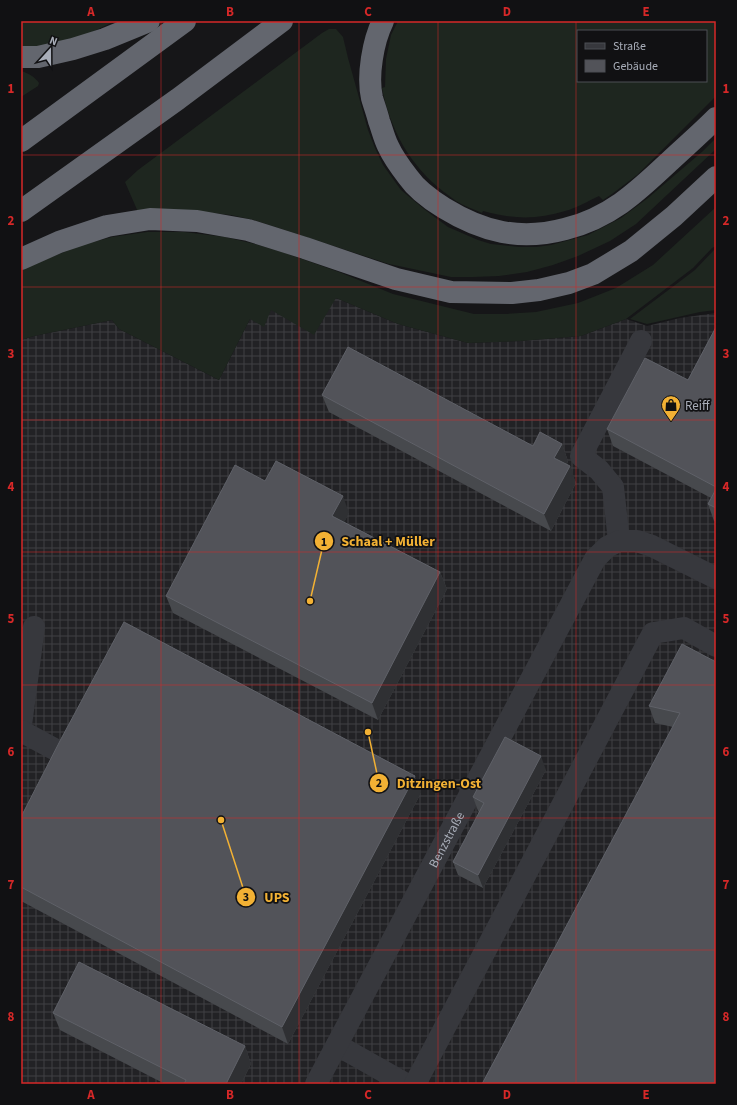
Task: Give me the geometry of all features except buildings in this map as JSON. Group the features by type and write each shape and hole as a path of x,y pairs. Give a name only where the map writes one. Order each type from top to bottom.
{"highway":[{"path":"29,57 74,49 149,21"},
{"path":"21,141 185,21"},
{"path":"21,212 178,99 282,21"},
{"path":"383,21 375,43 371,78 372,97 388,146 408,177 419,190 452,213 487,229 507,233 547,233 583,224 602,216 630,197 650,180 716,118"},
{"path":"21,259 59,242 107,226 150,219 197,221 248,230 396,279 451,292 512,293 539,290 569,283 593,274 631,251 674,216 716,177"}],"street":[{"path":"641,340 581,456 598,470 613,487 619,541 637,541 652,546 716,578"},
{"name":"Benzstraße","path":"316,1084 595,559 607,547 619,541"},
{"path":"21,725 34,627"},
{"path":"415,1084 653,633 684,628 716,646"},
{"path":"21,731 68,756"},
{"path":"337,1045 406,1084"}],"shaded area":[{"path":"21,21 115,21 71,42 31,47 21,46"},
{"path":"398,21 716,21 716,96 637,175 612,194 603,200 599,196 569,210 544,216 514,217 483,211 482,213 456,201 432,182 421,171 403,146 390,118 382,88 385,87 386,59 391,35"},
{"path":"329,29 336,29 343,37 368,130 383,165 401,190 424,209 448,227 478,240 491,244 536,247 551,245 588,235 621,218 648,198 716,138 716,149 636,224 610,241 578,256 553,265 527,272 499,276 451,277 389,264 254,220 231,215 183,210 138,212 125,182 138,170"},
{"path":"21,71 31,76 39,83 38,86 21,97"},
{"path":"716,207 716,246 712,248 693,268 626,319 581,336 521,341 468,343 398,324 336,298 314,335 271,310 264,327 250,319 219,380 119,329 112,320 21,340 21,269 82,245 112,237 147,232 184,232 225,237 285,253 339,272 393,294 474,314 506,314 536,312 578,303 616,288 653,265"},
{"path":"716,249 716,310 700,312 647,324 630,319 695,270"},
{"path":"336,298 398,324 468,343 521,341 581,336 626,319 647,326 680,318 716,313 716,1084 21,1084 21,340 112,320 119,329 219,380 250,319 271,310"}],"place":[{"name":"Reiff","path":"671,422"},
{"name":"Schaal + Müller","path":"310,601"},
{"name":"Ditzingen-Ost","path":"368,732"},
{"name":"UPS","path":"221,820"}]}
